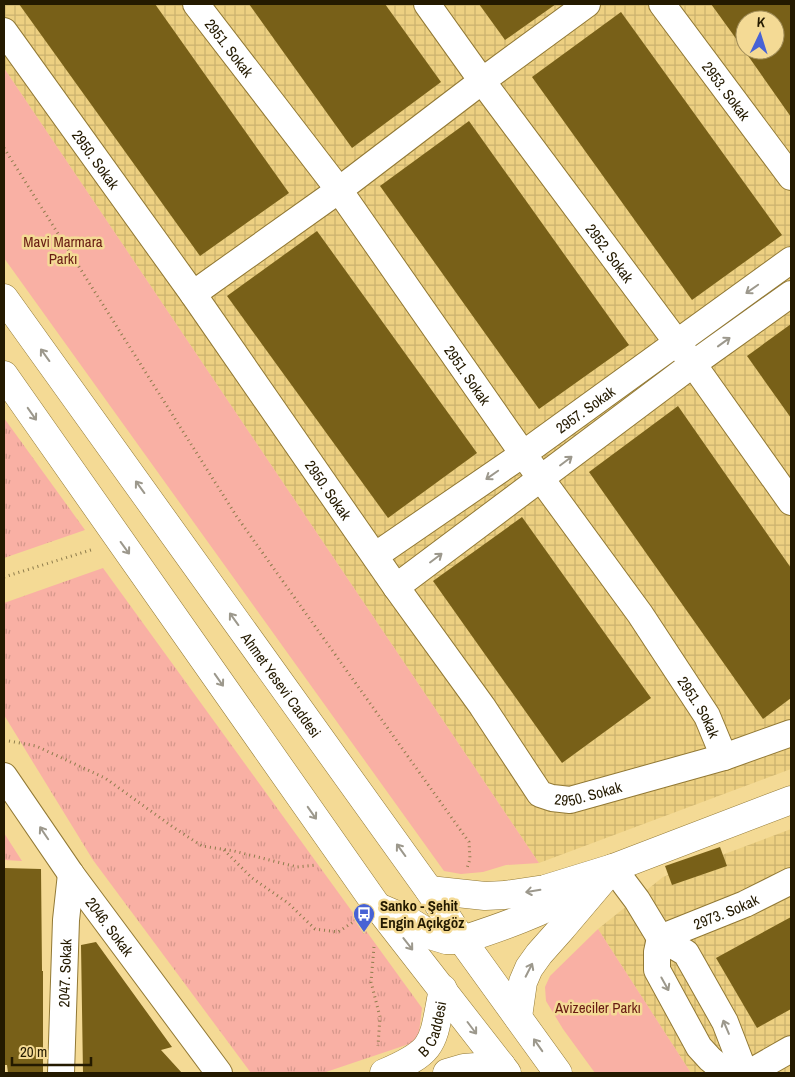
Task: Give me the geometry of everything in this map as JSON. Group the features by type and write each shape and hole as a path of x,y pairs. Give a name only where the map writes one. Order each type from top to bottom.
{"main road":[{"name":"Ahmet Yesevi Caddesi","path":"8,308 429,890 462,940 558,1073"},
{"path":"4,375 377,906 504,1069"},
{"path":"429,890 460,894 504,895 545,889 613,868 791,800"},
{"path":"377,906 404,918 433,936 446,940 462,940 512,923 550,906 613,868"},
{"path":"518,1017 523,982 529,968 538,954 564,927 613,868"},
{"name":"B Caddesi","path":"381,1064 408,1063 429,1046 434,1035 443,989"},
{"path":"447,1073 464,1068 504,1069"}],"street":[{"name":"2951. Sokak","path":"196,4 339,190 522,454 640,614 707,716 724,757"},
{"name":"2952. Sokak","path":"427,4 482,81 693,364 791,502"},
{"path":"194,294 339,190 587,4"},
{"name":"2953. Sokak","path":"662,4 791,177"},
{"name":"2950. Sokak","path":"4,31 194,294 376,555 396,587 482,706 540,794 552,798 570,800 724,757 791,733"},
{"name":"2957. Sokak","path":"376,555 522,454 791,260"},
{"name":"2957. Sokak","path":"396,587 693,364 791,294"},
{"name":"2046. Sokak","path":"4,776 71,874 219,1073"},
{"path":"613,868 637,900 660,938 686,953 725,1022 740,1062 742,1073"},
{"name":"2047. Sokak","path":"61,1073 66,920 71,874"},
{"name":"2973. Sokak","path":"660,938 746,904 791,881"},
{"path":"660,938 656,952 657,970 699,1047 727,1073"},
{"path":"749,1073 791,1049"}],"path":[{"path":"4,148 237,517 469,842 470,860 460,894"},
{"path":"4,578 120,541"},
{"path":"4,742 9,741 36,746 105,778 202,846 224,849 297,867 347,862"},
{"path":"224,849 252,878 288,903 315,929 338,932 377,906"},
{"path":"377,906 371,982 380,1017 381,1064"}],"shaded area":[{"path":"4,4 791,4 791,769 539,863 4,68"},
{"path":"791,829 791,1073 691,1073 598,929 663,877"}],"green space":[{"name":"Mavi Marmara Parkı","path":"4,68 539,863 506,865 483,872 461,874 444,871 4,258"},
{"path":"4,418 85,530 4,558"},
{"path":"103,568 422,1008 418,1041 323,1073 251,1073 93,860 4,715 4,603"},
{"path":"4,833 22,861 4,860"},
{"name":"Avizeciler Parkı","path":"598,929 691,1073 595,1073 563,1029 546,1001 545,987 550,976"}],"building":[{"path":"19,4 155,4 289,193 200,256"},
{"path":"249,4 385,4 441,82 352,148"},
{"path":"479,4 556,4 505,40"},
{"path":"711,4 791,4 791,117 751,60 785,60 785,10 735,10 735,37"},
{"path":"621,12 782,235 692,300 532,77"},
{"path":"469,121 629,345 539,409 380,186"},
{"path":"317,231 477,453 388,518 227,296"},
{"path":"791,324 791,418 747,356"},
{"path":"678,406 791,568 791,698 763,719 589,472"},
{"path":"522,517 651,698 562,763 433,581"},
{"path":"720,847 727,866 672,885 665,866"},
{"path":"4,868 41,869 43,1073 8,1073 7,1065 4,1065"},
{"path":"791,917 791,1009 757,1028 716,958"},
{"path":"96,942 172,1047 161,1050 182,1073 83,1073 81,945"}],"place":[{"name":"Sanko - Şehit Engin Açıkgöz","path":"364,933"}]}
